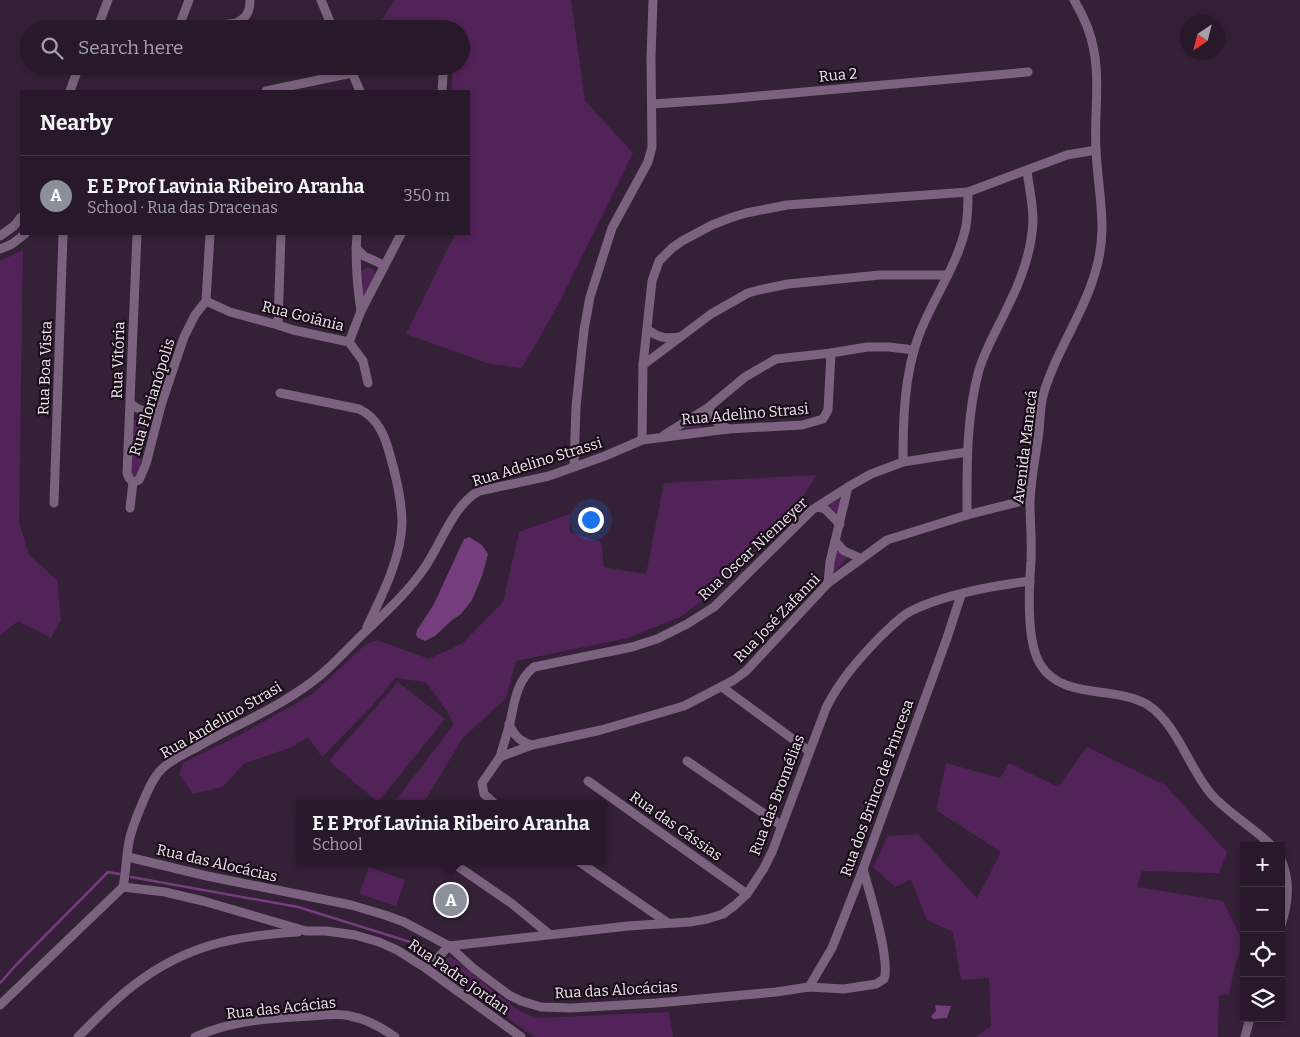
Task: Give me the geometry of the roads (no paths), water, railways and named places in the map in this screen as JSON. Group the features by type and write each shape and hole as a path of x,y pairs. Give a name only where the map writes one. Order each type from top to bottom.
{"street":[{"path":"100,20 108,0"},
{"path":"181,20 189,0"},
{"path":"242,20 247,14 250,0"},
{"path":"320,0 329,20"},
{"path":"574,466 576,408 586,314 612,228 648,162 650,154 652,141 651,58 653,0"},
{"name":"Avenida Manacá","path":"1074,0 1088,29 1094,51 1096,150 1102,200 1103,230 1096,273 1085,303 1055,364 1044,393 1030,499 1032,537 1030,619 1034,649 1039,662 1051,677 1069,686 1124,697 1148,705 1158,713 1210,792 1227,809 1268,842"},
{"name":"Rua 2","path":"652,104 1028,72"},
{"path":"70,90 75,75"},
{"path":"286,89 334,75"},
{"path":"353,75 360,90"},
{"path":"442,90 443,75"},
{"path":"642,440 643,365 652,281 659,261 672,248 712,225 746,213 787,205 968,192 1067,155 1096,150"},
{"path":"967,515 967,452 976,383 992,338 1018,286 1027,258 1033,220 1027,170"},
{"path":"903,462 903,420 914,350 920,333 954,262 966,227 968,192"},
{"path":"0,236 8,231 20,218"},
{"path":"0,249 12,244 24,235"},
{"name":"Rua Boa Vista","path":"54,503 63,235"},
{"name":"Rua Vitória","path":"135,482 130,480 127,473 136,235"},
{"path":"206,301 210,235"},
{"path":"278,325 281,235"},
{"path":"357,235 358,292 361,311"},
{"path":"349,342 361,311 400,235"},
{"path":"356,248 364,256 384,264"},
{"path":"643,365 712,314 748,294 769,288 880,275 948,275"},
{"name":"Rua Goiânia","path":"206,301 230,312 311,335 349,342 363,361 368,383"},
{"name":"Rua Florianópolis","path":"135,482 143,474 162,402 184,337 195,316 206,301"},
{"path":"647,329 662,338 680,337"},
{"path":"662,436 709,407 745,377 776,359 867,347 914,350"},
{"name":"Rua Adelino Strasi","path":"662,436 728,429 802,425 823,419 828,410 831,353"},
{"path":"280,393 359,409 370,415 382,431 398,490 402,523 397,554 392,569 365,632"},
{"path":"131,404 138,409 147,411 155,408 162,402"},
{"path":"709,407 714,420 728,429"},
{"name":"Rua Adelino Strassi","path":"365,632 390,608 425,567 467,498 479,491 549,476 605,456 642,440 662,436"},
{"name":"Rua Oscar Niemeyer","path":"500,757 518,689 534,666 632,647 657,639 688,624 714,607 800,521 817,507 848,487 871,474 903,462 967,452"},
{"path":"130,508 135,482"},
{"path":"828,583 830,562 848,487"},
{"name":"Rua José Zafanni","path":"500,757 532,744 601,730 684,706 722,687 746,671 828,583 887,540 967,515 1030,499"},
{"path":"817,507 825,509 840,524"},
{"path":"835,541 844,551 860,558"},
{"name":"Rua das Bromélias","path":"449,946 549,934 690,922 723,914 747,894 764,868 772,852 826,708 838,685 866,652 890,627 907,614 924,606 961,594 1030,581"},
{"name":"Rua dos Brinco de Princesa","path":"809,987 832,948 863,869 947,638 961,594"},
{"name":"Rua Andelino Strasi","path":"124,887 129,841 134,825 156,776 162,769 174,760 308,686 332,666 365,632"},
{"path":"722,687 809,751"},
{"path":"510,724 516,737 532,744"},
{"path":"490,800 484,794 482,783 500,757"},
{"path":"687,761 782,826"},
{"name":"Rua das Cássias","path":"588,781 747,894"},
{"name":"Rua das Alocácias","path":"128,857 208,876 367,908 404,922 449,946 473,968 510,995 521,1001 541,1007 571,1008 657,1002 776,992 809,987"},
{"path":"456,865 511,903 549,934"},
{"path":"584,865 668,923"},
{"path":"809,987 844,989 864,986 882,981 886,975 881,940 863,869"},
{"path":"1285,879 1288,894 1285,913"},
{"path":"0,1006 124,887"},
{"name":"Rua Padre Jordan","path":"124,887 166,892 306,932 326,931 368,938 397,950 427,969 522,1037"},
{"path":"262,919 262,935"},
{"path":"78,1037 133,985 182,955 216,943 262,935 306,932"},
{"path":"427,969 449,946"},
{"name":"Rua das Acácias","path":"196,1037 229,1024 348,1015 377,1025 395,1037"},
{"path":"1245,1037 1249,1022"}],"waterway":[{"path":"0,983 108,872 119,874"},
{"path":"131,877 298,907 423,946"}],"place":[{"name":"E E Prof Lavinia Ribeiro Aranha","path":"451,900"}]}
